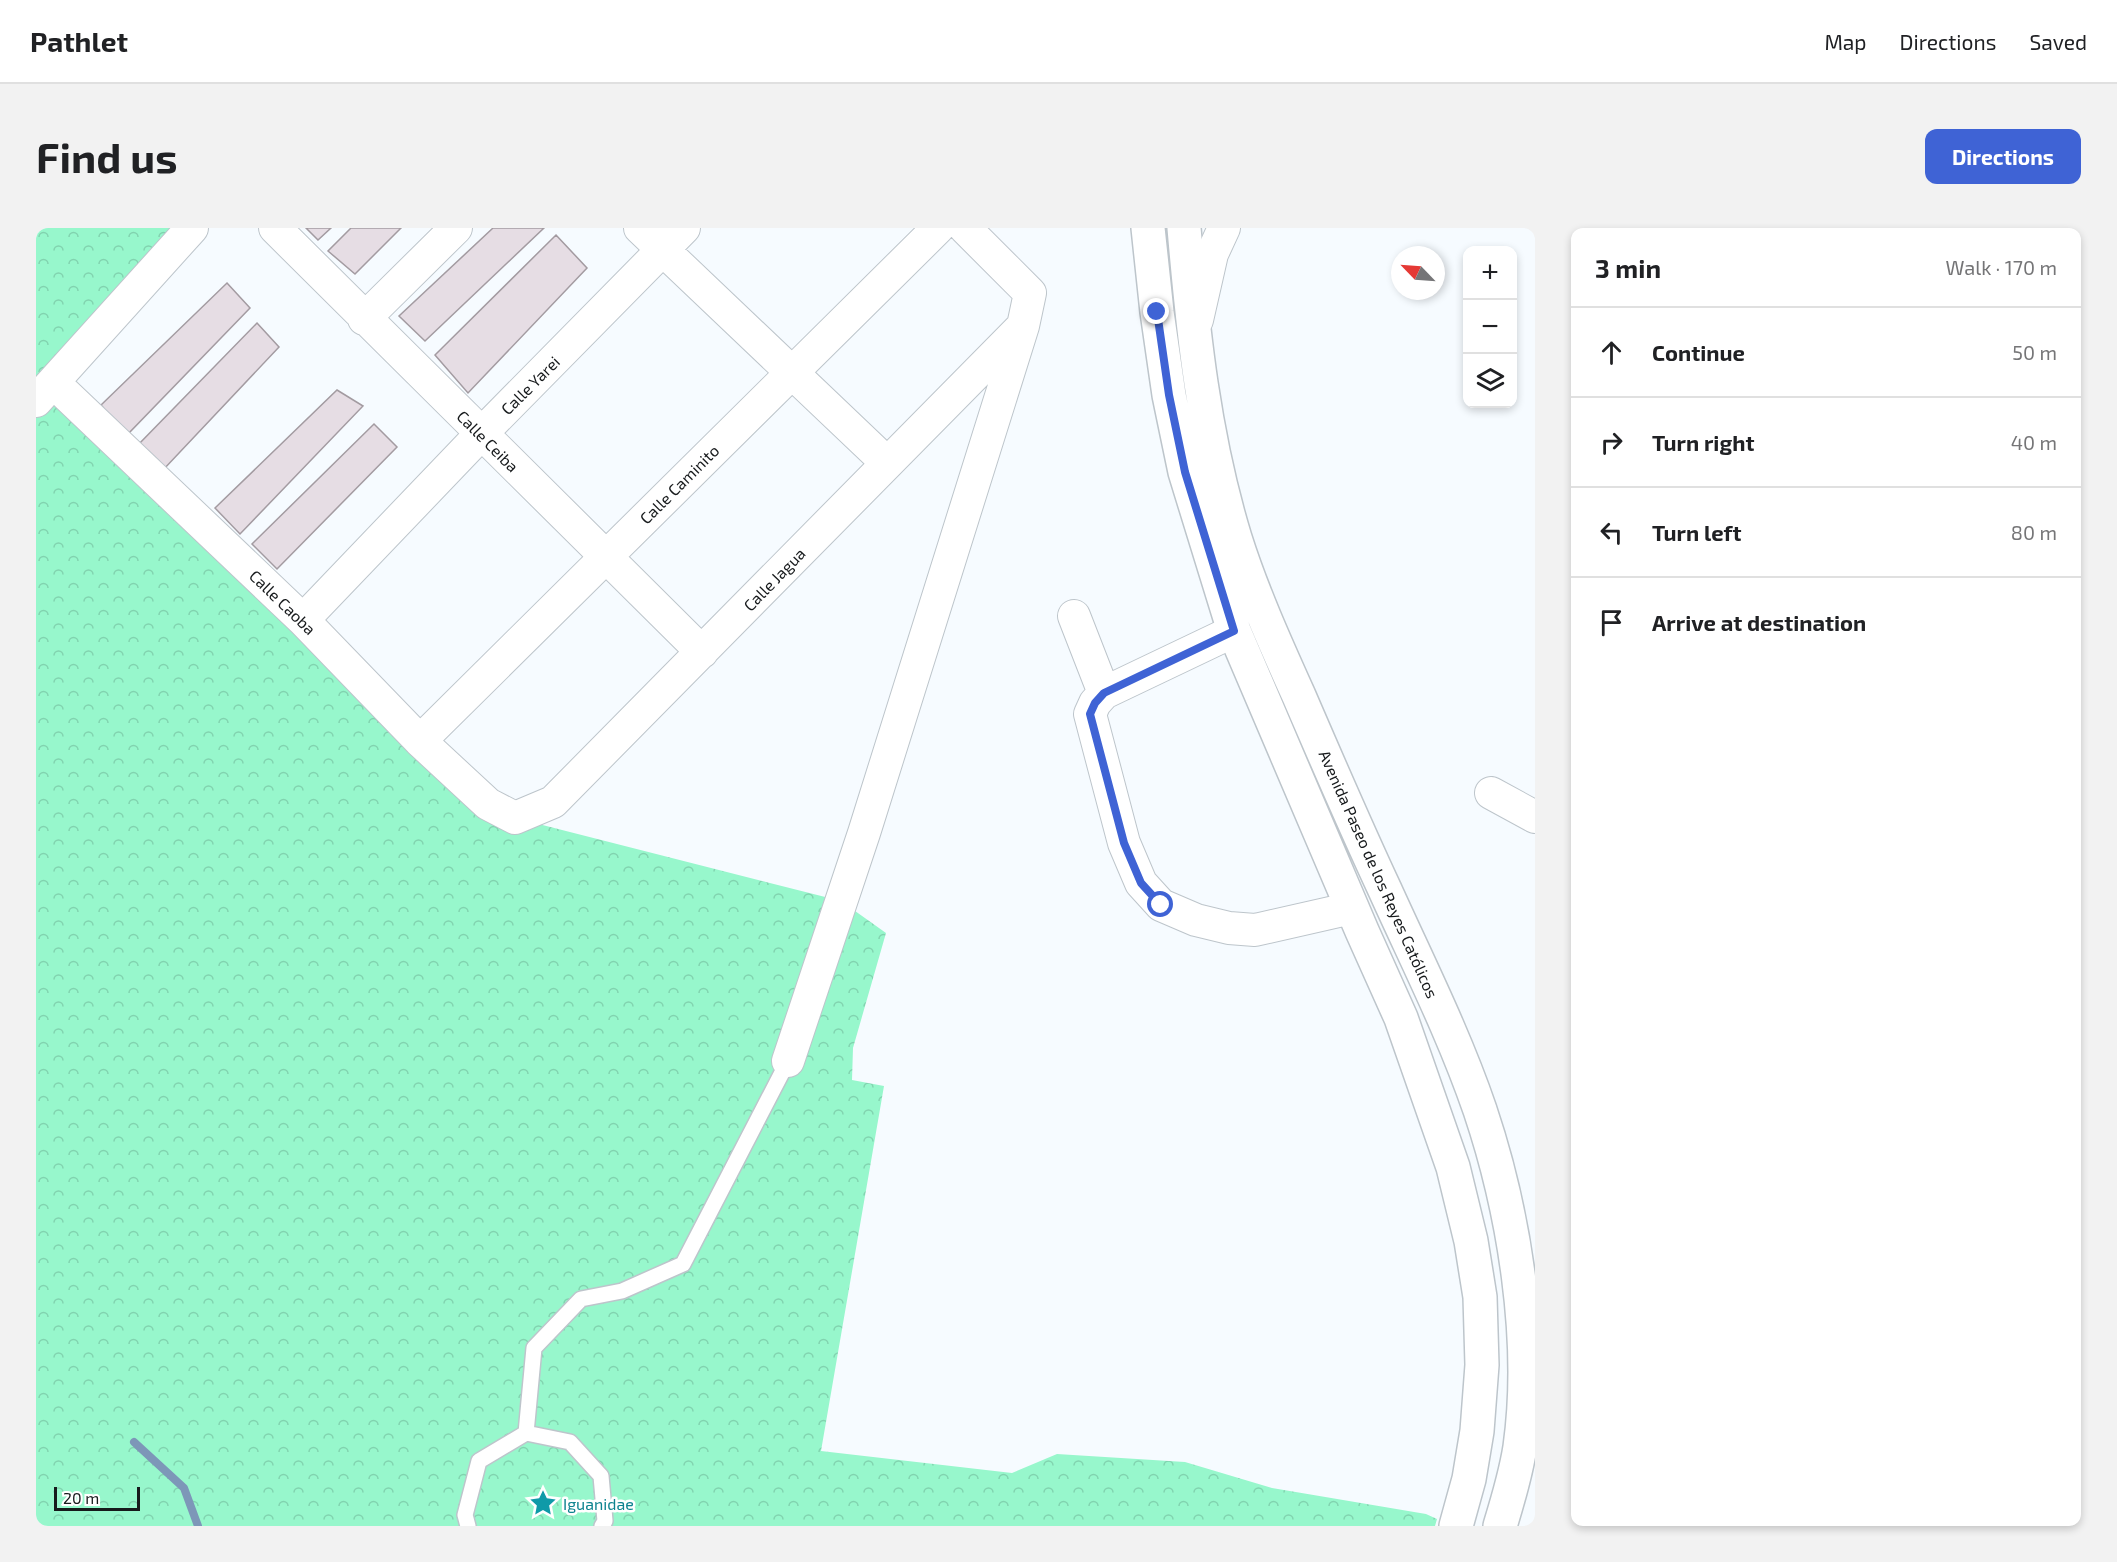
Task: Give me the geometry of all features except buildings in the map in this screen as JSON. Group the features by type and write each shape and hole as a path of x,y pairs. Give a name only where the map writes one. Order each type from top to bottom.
{"main road":[{"path":"1148,228 1167,383 1185,472 1234,631 1401,1018 1453,1167 1472,1241 1480,1297 1482,1365 1477,1431 1469,1479 1456,1526"},
{"name":"Avenida Paseo de los Reyes Católicos","path":"1184,228 1194,336 1210,439 1235,539 1272,636 1449,1030 1480,1110 1500,1179 1515,1255 1524,1324 1525,1386 1520,1447 1522,1499 1500,1526"},
{"path":"1469,1479 1522,1499"}],"street":[{"path":"44,391 192,228"},
{"name":"Calle Ceiba","path":"275,228 364,319 702,652"},
{"path":"364,319 456,228"},
{"path":"640,228 674,239 792,372 887,463"},
{"name":"Calle Caminito","path":"420,741 938,228"},
{"path":"788,1061 864,832 1023,326 1030,293 964,228"},
{"path":"1194,336 1212,254 1224,228"},
{"name":"Calle Yarei","path":"303,621 481,434 674,239"},
{"name":"Calle Jagua","path":"515,818 553,802 1023,326"},
{"name":"Calle Caoba","path":"44,391 303,621 420,741 488,804 515,818"},
{"path":"1074,616 1104,693"},
{"path":"1234,631 1104,693 1095,703 1090,714 1124,843 1141,883 1161,905 1196,920 1228,928 1255,930 1352,908"},
{"path":"1491,793 1535,817"}],"lane":[{"path":"526,1433 534,1348 581,1299 622,1292 683,1264 788,1061"},
{"path":"468,1526 465,1515 479,1461 526,1433 570,1442 601,1476 607,1524"}],"green space":[{"path":"36,228 192,228 53,382 515,818 841,901 886,933 853,1048 852,1080 884,1086 821,1451 1012,1473 1057,1454 1185,1462 1272,1488 1426,1514 1437,1519 1435,1526 36,1526"}],"waterway":[{"path":"134,1442 184,1488 198,1526"}],"place":[{"name":"Iguanidae","path":"543,1503"}],"route":[{"path":"1157,312 1169,395 1185,472 1234,631 1104,693 1095,703 1090,714 1124,843 1141,883 1161,905"}]}
